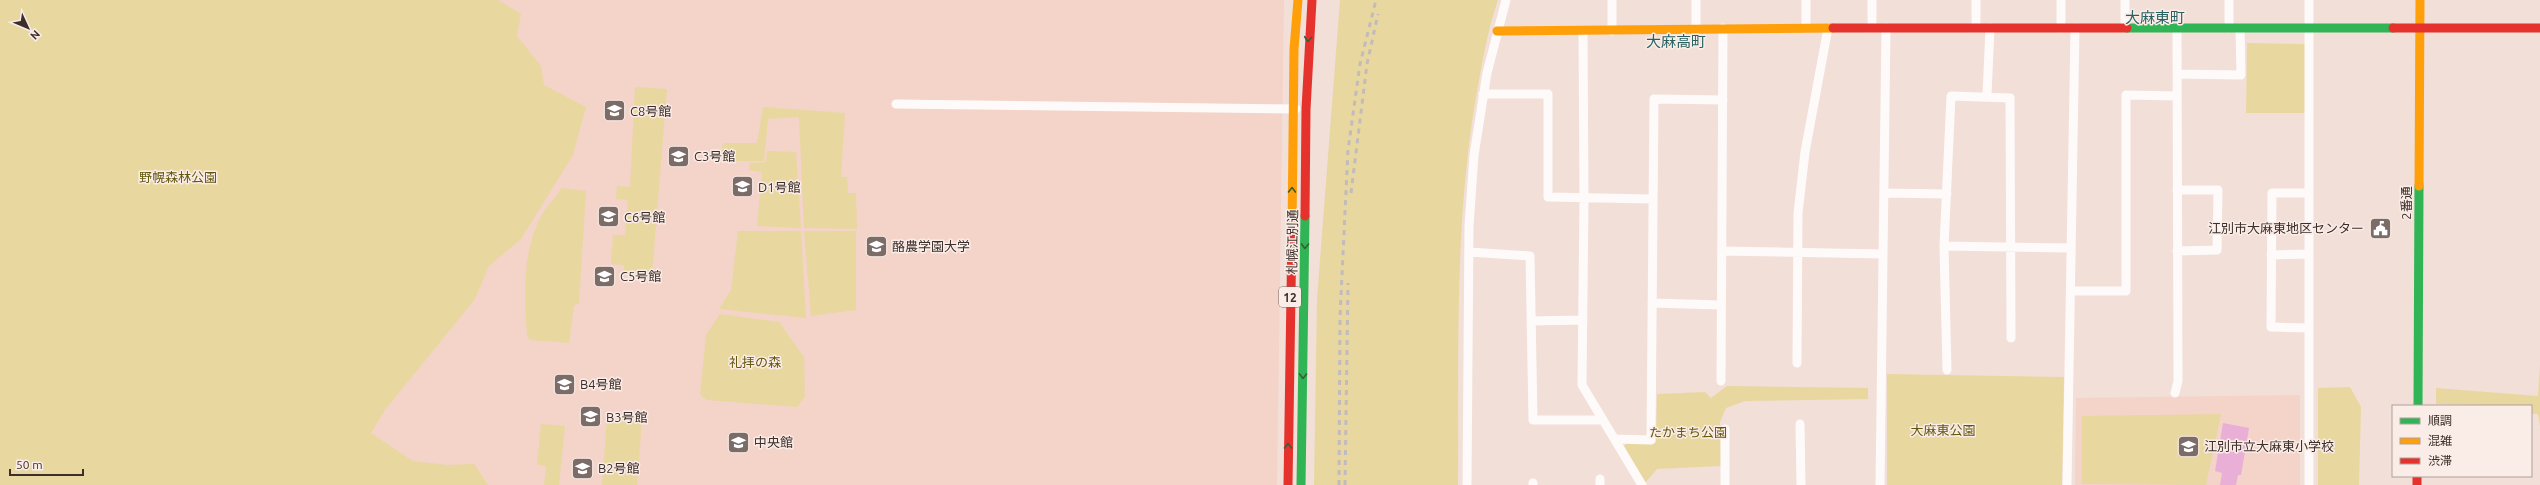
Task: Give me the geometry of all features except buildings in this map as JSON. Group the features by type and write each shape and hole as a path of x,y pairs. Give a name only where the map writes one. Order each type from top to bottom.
{"main road":[{"name":"札幌江別通","path":"1288,485 1294,49 1298,0"},
{"name":"札幌江別通","path":"1302,485 1306,109 1312,0"},
{"name":"2番通","path":"2418,405 2420,0"},
{"path":"1497,31 1582,32 1696,30 1724,28 2540,28"}],"street":[{"path":"1468,485 1469,252 1474,155 1483,94 1497,31 1506,0"},
{"path":"1612,0 1612,31"},
{"path":"1696,0 1696,30"},
{"path":"1806,0 1806,28"},
{"path":"1872,0 1872,28"},
{"path":"1976,0 1976,28"},
{"path":"2061,0 2061,28"},
{"path":"2124,28 2125,0"},
{"path":"2229,0 2229,28"},
{"path":"2309,0 2309,485"},
{"path":"1721,381 1724,28"},
{"path":"1797,364 1798,213 1805,152 1828,28"},
{"path":"1880,485 1886,28"},
{"path":"1987,95 1990,28"},
{"path":"2067,485 2075,28"},
{"path":"2175,393 2178,381 2177,28"},
{"path":"2177,74 2241,75 2240,28"},
{"path":"1582,32 1584,198 1582,385 1642,485"},
{"path":"1483,94 1548,94 1548,198 1653,199"},
{"path":"1947,370 1944,246 1951,96 1987,95 2010,98 2011,338"},
{"path":"2071,291 2126,291 2126,95 2177,96"},
{"path":"1615,439 1651,440 1654,98 1723,100"},
{"path":"896,104 1306,109"},
{"path":"2177,190 2218,190 2217,250 2177,250"},
{"path":"1884,193 1947,194"},
{"path":"2308,193 2272,193 2271,255 2271,327 2308,328"},
{"path":"1944,246 2010,249 2072,248"},
{"path":"1722,251 1883,254"},
{"path":"1469,252 1530,256 1533,420 1604,420"},
{"path":"2271,255 2308,254"},
{"path":"1652,304 1722,305"},
{"path":"1531,321 1583,320"},
{"path":"1800,424 1801,485"},
{"path":"1725,430 1725,485"}],"shaded area":[{"name":"酪農学園大学","path":"343,0 1284,0 1277,485 307,485"},
{"name":"江別市立大麻東小学校","path":"2300,395 2300,485 2075,485 2076,398"},
{"path":"2223,423 2249,428 2241,475 2238,475 2236,485 2220,485 2222,473 2215,471"}],"green space":[{"name":"野幌森林公園","path":"0,0 498,0 521,14 517,36 541,66 544,85 586,107 573,155 521,239 489,266 475,299 385,410 371,433 413,461 446,465 474,464 488,485 0,485"},
{"path":"1340,0 1498,0 1488,36 1476,97 1464,193 1458,339 1458,485 1314,485 1317,299"},
{"path":"2247,43 2306,44 2305,113 2246,113"},
{"path":"635,87 667,89 652,275 624,273 624,265 611,264 613,235 625,235 628,200 616,199 617,186 630,187"},
{"path":"763,107 845,113 841,177 847,177 848,193 856,193 857,229 804,228 799,117 768,119 764,161 720,161 723,143 757,143"},
{"path":"767,151 796,152 801,228 757,226 762,172 749,170 750,163 766,162"},
{"path":"562,188 586,191 579,303 574,306 569,343 530,340 527,335 525,288 531,241 543,213"},
{"path":"738,231 801,231 806,318 719,309 731,290"},
{"path":"804,231 856,231 856,310 811,316"},
{"name":"礼拝の森","path":"720,314 779,322 804,357 805,397 797,407 707,400 700,395 706,335"},
{"path":"2540,364 2540,426 2538,414 2532,414 2532,405 2436,404 2436,388 2538,396"},
{"name":"大麻東公園","path":"1887,374 2064,377 2062,485 1887,485"},
{"name":"たかまち公園","path":"1727,386 1868,388 1868,399 1745,401 1726,408 1720,422 1721,466 1657,469 1645,483 1624,446 1627,443 1656,443 1657,394 1705,392 1711,398"},
{"path":"2350,387 2361,407 2359,485 2318,485 2318,388"},
{"path":"2221,414 2206,485 2082,484 2082,416"},
{"path":"607,417 642,420 637,485 602,485"},
{"path":"541,424 565,426 559,485 544,485 546,466 537,465"}],"railway":[{"path":"1339,485 1340,317 1348,150 1360,64 1376,0"},
{"path":"1351,193 1367,64 1378,14"},
{"path":"1345,485 1348,283"}],"traffic: fast":[{"path":"2127,28 2393,28"},
{"path":"2418,405 2419,186"},
{"path":"1301,485 1305,216"}],"traffic: slow":[{"path":"1292,230 1294,49 1298,0"},
{"path":"2419,186 2420,0"},
{"path":"1497,31 1833,28"}],"traffic: jam":[{"path":"1305,216 1306,109 1312,0"},
{"path":"1833,28 2127,28"},
{"path":"2393,28 2540,28"},
{"path":"1288,485 1292,230"},
{"path":"2417,477 2417,485"}],"place":[{"name":"C8号館","path":"615,111"},
{"name":"C3号館","path":"679,156"},
{"name":"D1号館","path":"743,187"},
{"name":"C6号館","path":"608,217"},
{"name":"江別市大麻東地区センター","path":"2380,228"},
{"name":"酪農学園大学","path":"877,246"},
{"name":"C5号館","path":"605,276"},
{"name":"B4号館","path":"564,384"},
{"name":"B3号館","path":"590,417"},
{"name":"中央館","path":"738,442"},
{"name":"江別市立大麻東小学校","path":"2188,446"},
{"name":"B2号館","path":"583,468"}],"district":[{"name":"大麻東町","path":"2155,17"},
{"name":"大麻高町","path":"1676,41"}]}
